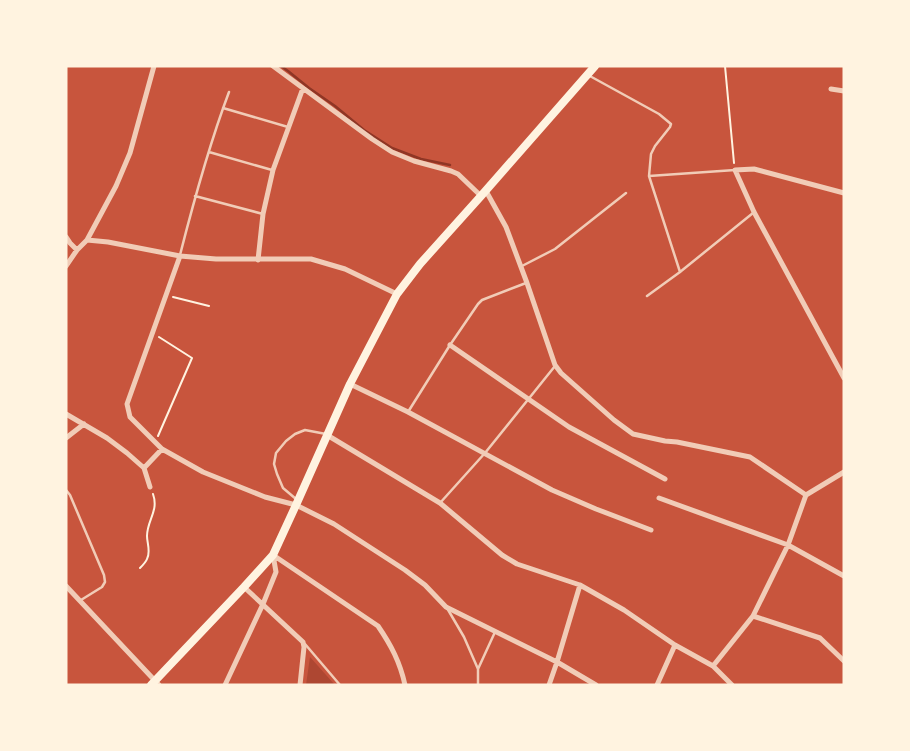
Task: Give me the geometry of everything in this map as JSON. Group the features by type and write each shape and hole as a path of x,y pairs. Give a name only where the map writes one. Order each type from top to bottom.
{"main road":[{"path":"155,683 273,555 350,384 397,294 420,264 595,66"}],"street":[{"path":"66,266 87,240 116,186 130,153 154,66"},
{"path":"273,66 392,152 414,161 458,174 484,193 506,227 555,365 561,373 614,420 633,434 750,456 806,495"},
{"path":"258,260 263,214 273,170 303,88"},
{"path":"831,89 844,91"},
{"path":"844,193 754,169 735,170 754,212 844,378"},
{"path":"66,237 77,250"},
{"path":"87,240 108,242 180,256 258,260 311,259 345,269 397,294"},
{"path":"180,256 127,404 130,417 162,449 212,475 265,498 297,503 406,570 425,585 446,607 557,662 596,685"},
{"path":"450,346 569,427 665,479"},
{"path":"350,384 408,412 552,490 651,530"},
{"path":"66,414 114,443 144,468 150,487"},
{"path":"66,438 84,424"},
{"path":"327,435 440,503 517,564 580,586 624,610 675,645 714,666 732,685"},
{"path":"144,468 162,449"},
{"path":"714,666 754,616 788,545 806,495 844,472"},
{"path":"659,498 788,545 844,576"},
{"path":"226,685 276,572 273,555"},
{"path":"273,555 378,626 402,669 405,685"},
{"path":"66,586 81,600 155,683"},
{"path":"549,685 580,586"},
{"path":"244,587 303,642 300,685"},
{"path":"754,616 820,638 844,662"},
{"path":"657,685 675,645"}],"lane":[{"path":"588,75 659,114 671,124 651,154 649,176 680,272"},
{"path":"180,256 195,196 223,108 230,92"},
{"path":"223,108 288,127"},
{"path":"209,152 273,170"},
{"path":"649,176 735,170"},
{"path":"521,267 555,248 626,194"},
{"path":"195,196 263,214"},
{"path":"647,296 754,212"},
{"path":"408,412 482,300 527,283"},
{"path":"440,503 485,453 555,365"},
{"path":"297,503 284,488 277,474 274,464 276,453 286,441 295,434 305,430 327,435"},
{"path":"66,490 70,495 106,582 102,587 81,600"},
{"path":"446,607 464,637 478,670 478,685"},
{"path":"478,670 495,632"},
{"path":"303,642 340,685"}],"path":[{"path":"725,66 735,170"},
{"path":"166,295 209,306"},
{"path":"152,332 192,358 155,442"},
{"path":"140,568 147,559 149,552 148,527 154,514 155,500 150,487"}],"shaded area":[{"path":"310,657 335,685 306,685"}],"waterway":[{"path":"281,66 364,130 392,148 421,159 450,165"}]}
